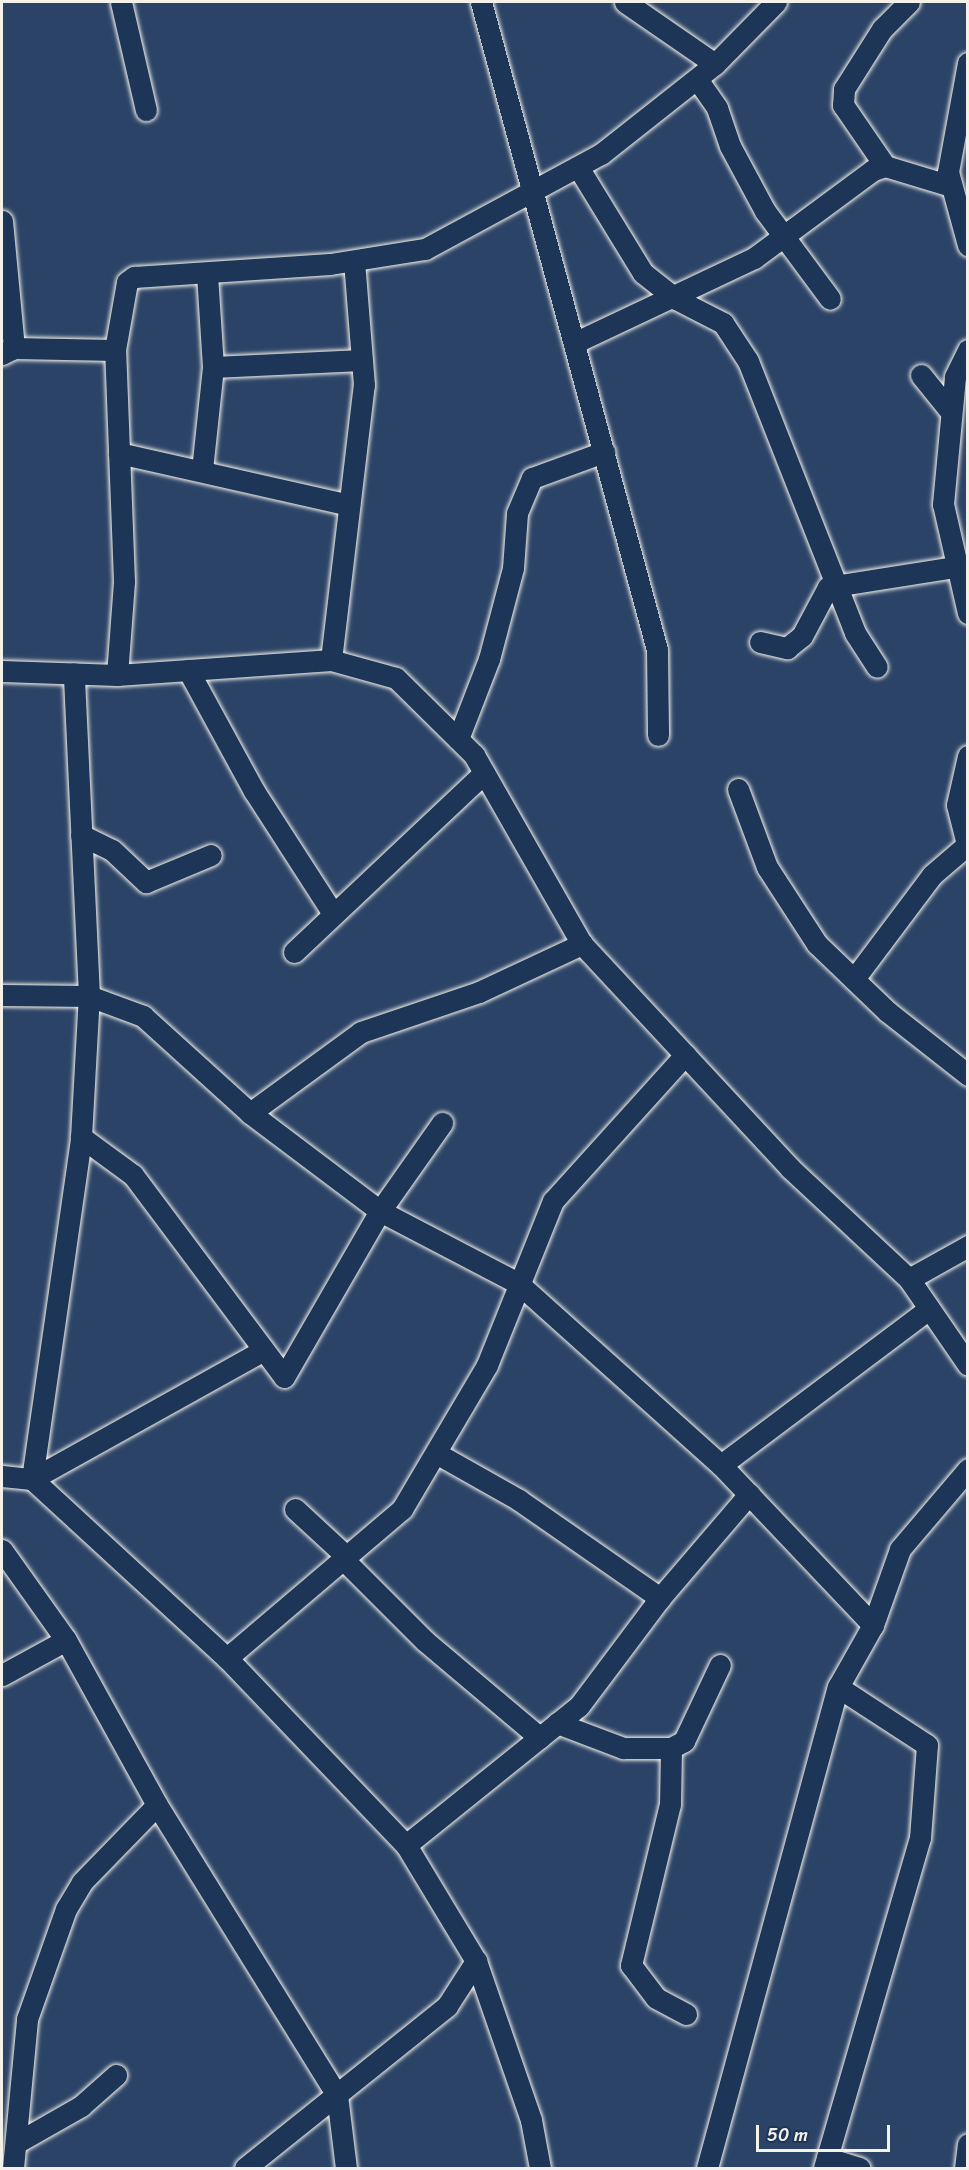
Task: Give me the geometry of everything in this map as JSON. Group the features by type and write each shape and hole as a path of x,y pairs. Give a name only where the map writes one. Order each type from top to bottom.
{"street":[{"path":"121,2 146,110"},
{"path":"481,2 530,195 574,343 657,650 658,735"},
{"path":"625,2 715,64"},
{"path":"117,675 124,581 115,350 127,282 134,277 354,261 425,249 579,167 715,64 776,2"},
{"path":"909,2 882,29 844,89 843,105 885,166 951,186"},
{"path":"968,63 955,118 951,186 968,245"},
{"path":"697,79 785,238 830,299"},
{"path":"574,343 676,299 785,238 885,166"},
{"path":"579,167 643,273 676,299 723,323 748,361 855,633 877,667"},
{"path":"2,221 8,351 115,350"},
{"path":"331,660 364,386 354,261"},
{"path":"202,470 213,367 207,273"},
{"path":"968,350 955,377 943,504 954,567 968,614"},
{"path":"213,367 362,360"},
{"path":"921,375 950,411"},
{"path":"458,739 489,659 513,568 517,513 532,478 604,452"},
{"path":"119,453 349,505"},
{"path":"760,642 787,648 802,636 828,587 954,567"},
{"path":"2,671 117,675 331,660 396,678 458,739 483,773 582,944 684,1055 846,1224 909,1278 968,1365"},
{"path":"188,670 254,791 332,912"},
{"path":"32,1479 81,1137 89,996 74,673"},
{"path":"854,979 932,875 967,846 957,805 967,762"},
{"path":"294,952 332,912 483,773"},
{"path":"738,789 767,867 817,945 968,1075"},
{"path":"81,835 112,850 146,882 211,855"},
{"path":"250,1113 361,1032 478,992 582,944"},
{"path":"2,995 89,996 144,1016 250,1113 380,1211 518,1283 721,1465 873,1625"},
{"path":"226,1658 402,1509 487,1365 518,1283 553,1201 684,1055"},
{"path":"81,1137 133,1175 284,1377 380,1211 442,1123"},
{"path":"909,1278 968,1246"},
{"path":"721,1465 929,1309"},
{"path":"2,1476 32,1479 264,1350"},
{"path":"436,1453 529,1506 660,1598"},
{"path":"707,2169 838,1687 873,1625 900,1549 968,1469"},
{"path":"32,1479 226,1658 406,1845 476,1961 531,2120 541,2168"},
{"path":"406,1845 579,1706 660,1598 749,1494"},
{"path":"296,1509 433,1648 540,1738"},
{"path":"2,1550 66,1640 157,1805 337,2095 346,2169"},
{"path":"2,1675 66,1640"},
{"path":"557,1724 623,1748 671,1748 684,1741 720,1665"},
{"path":"838,1687 927,1745 920,1838 826,2163 859,2169"},
{"path":"671,1748 670,1804 631,1965 656,1998 686,2014"},
{"path":"13,2169 18,2142 27,2019 66,1909 82,1882 157,1805"},
{"path":"245,2169 447,2006 476,1961"},
{"path":"18,2142 81,2106 116,2075"},
{"path":"965,2169 968,2144"}]}
